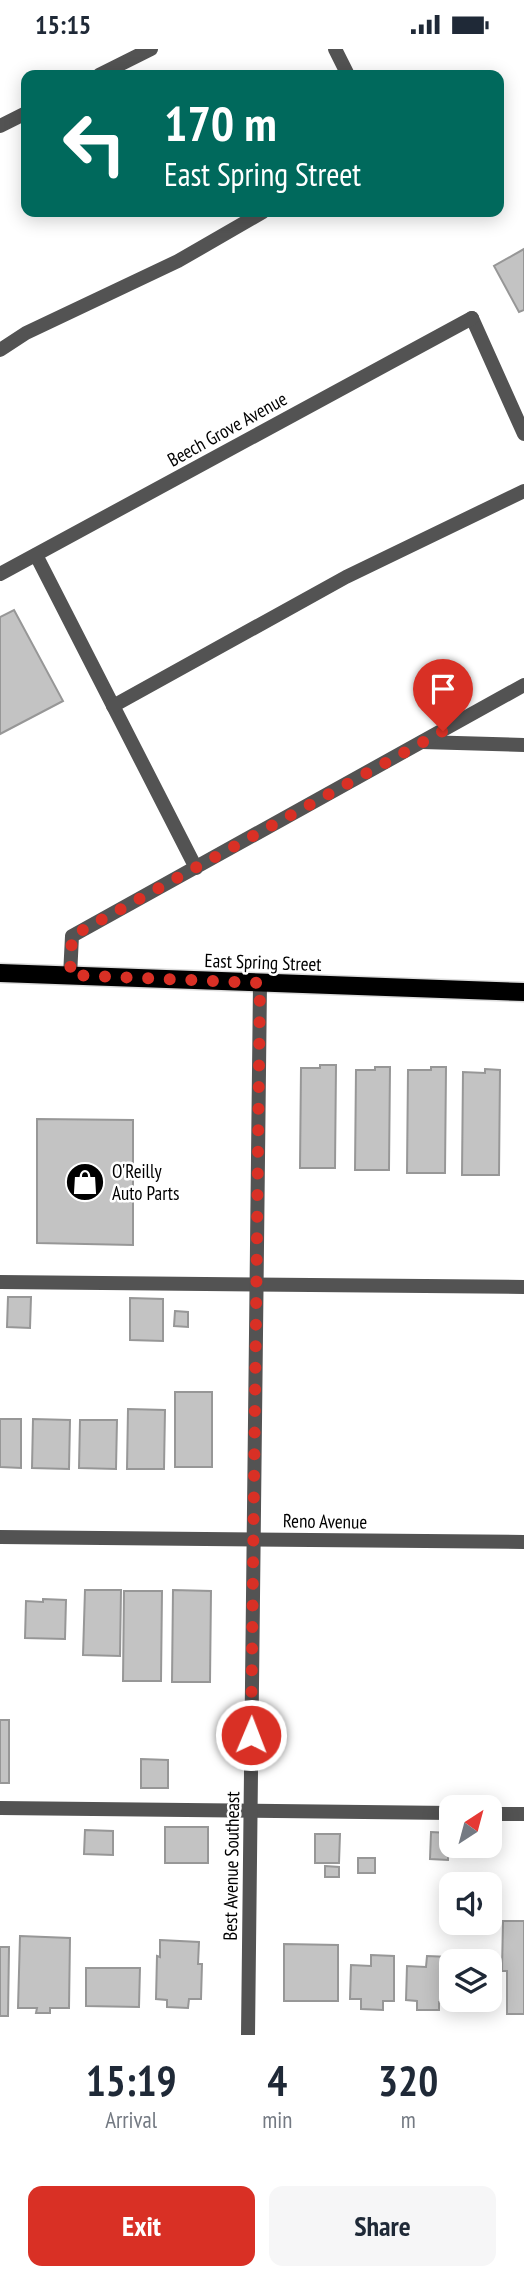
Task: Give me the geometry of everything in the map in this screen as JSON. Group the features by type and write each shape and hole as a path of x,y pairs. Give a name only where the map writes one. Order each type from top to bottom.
{"main road":[{"name":"East Spring Street","path":"0,973 524,992"}],"street":[{"path":"109,70 151,49"},
{"path":"335,49 346,70"},
{"path":"0,126 21,116"},
{"path":"0,350 26,333 178,261 255,217"},
{"name":"Beech Grove Avenue","path":"0,574 472,318 524,434"},
{"path":"113,706 346,577 524,491"},
{"path":"36,555 196,868"},
{"path":"70,975 72,936 524,685"},
{"path":"422,742 524,745"},
{"name":"Best Avenue Southeast","path":"248,2035 260,983"},
{"path":"0,1282 524,1287"},
{"name":"Reno Avenue","path":"0,1537 524,1542"},
{"path":"0,1808 439,1813"},
{"path":"502,1814 524,1814"}],"building":[{"path":"524,249 524,310 519,312 494,266"},
{"path":"14,610 63,701 0,734 0,617"},
{"path":"320,1065 336,1065 335,1168 300,1168 301,1068 320,1068"},
{"path":"375,1067 390,1067 389,1170 355,1170 356,1070 375,1070"},
{"path":"431,1067 446,1067 445,1173 407,1173 408,1070 431,1070"},
{"path":"485,1069 500,1070 499,1175 462,1175 463,1072 485,1073"},
{"name":"O'Reilly Auto Parts","path":"37,1119 133,1120 133,1245 37,1243"},
{"path":"8,1297 31,1297 30,1328 7,1327"},
{"path":"130,1298 163,1299 163,1341 130,1340"},
{"path":"175,1311 188,1312 188,1327 174,1326"},
{"path":"175,1392 212,1392 212,1467 175,1467"},
{"path":"128,1409 165,1410 164,1469 127,1469"},
{"path":"0,1419 21,1419 21,1468 0,1467"},
{"path":"33,1419 70,1420 69,1469 32,1468"},
{"path":"80,1420 117,1420 116,1469 79,1468"},
{"path":"85,1590 121,1590 120,1656 83,1655"},
{"path":"173,1590 211,1591 210,1682 172,1682"},
{"path":"124,1591 162,1591 161,1681 123,1681"},
{"path":"43,1599 66,1600 65,1639 25,1638 26,1601 43,1602"},
{"path":"0,1720 9,1720 9,1783 0,1783"},
{"path":"141,1759 168,1760 168,1788 141,1788"},
{"path":"165,1827 208,1827 208,1863 165,1863"},
{"path":"85,1830 113,1831 113,1855 84,1854"},
{"path":"431,1832 439,1832 439,1859 448,1860 430,1859"},
{"path":"315,1834 340,1834 339,1863 315,1863"},
{"path":"358,1858 375,1858 375,1873 358,1873"},
{"path":"325,1866 339,1867 339,1877 325,1877"},
{"path":"503,1921 524,1921 524,2014 507,2014 507,1971 502,1971"},
{"path":"20,1936 70,1938 69,2008 50,2008 50,2013 36,2013 37,2008 18,2008"},
{"path":"160,1940 199,1942 198,1964 202,1964 201,1999 189,1999 188,2008 167,2007 167,2000 156,1999"},
{"path":"284,1944 338,1945 338,2001 284,2001"},
{"path":"0,1947 9,1947 8,2016 0,2016"},
{"path":"371,1955 394,1956 394,2001 383,2001 383,2010 361,2009 361,1999 350,1999 351,1965 371,1966"},
{"path":"427,1956 439,1957 439,2010 417,2010 417,2001 406,2000 407,1966 426,1967"},
{"path":"86,1968 140,1968 139,2007 86,2006"}],"place":[{"name":"O'Reilly Auto Parts","path":"85,1182"}],"route":[{"path":"251,1735 260,983 70,975 72,936 443,731"}]}
